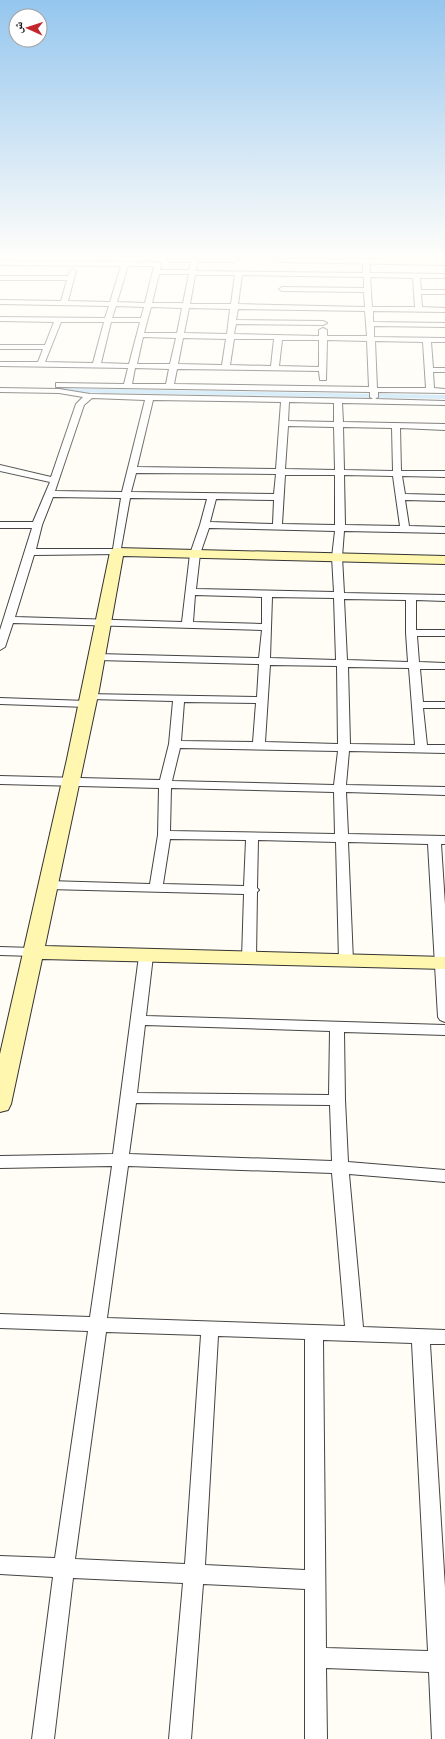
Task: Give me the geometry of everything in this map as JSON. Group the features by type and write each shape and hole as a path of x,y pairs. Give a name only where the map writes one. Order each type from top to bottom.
{"street":[{"path":"41,364 50,340"},
{"path":"97,364 103,340"},
{"path":"128,386 139,340"},
{"path":"170,386 178,340"},
{"path":"226,367 229,340"},
{"path":"275,368 278,340"},
{"path":"323,340 323,389"},
{"path":"371,340 374,395"},
{"path":"427,340 430,391"},
{"path":"0,347 47,347"},
{"path":"0,364 97,364 323,369"},
{"path":"429,370 445,370"},
{"path":"0,384 323,389 445,402"},
{"path":"0,390 59,391 90,396 338,400 374,395 445,391"},
{"path":"1,641 30,552 37,525 50,494 80,404 90,396"},
{"path":"0,1104 97,657 126,495 150,397"},
{"path":"276,527 285,399"},
{"path":"338,400 340,424 340,528 337,557 340,595 344,746 340,788 343,838 346,961"},
{"path":"284,422 445,427"},
{"path":"396,426 397,474 405,529"},
{"path":"0,468 54,480"},
{"path":"132,470 445,474"},
{"path":"50,494 278,497"},
{"path":"187,625 196,554 212,496"},
{"path":"400,497 445,498"},
{"path":"0,525 37,525"},
{"path":"205,525 445,530"},
{"path":"30,552 117,552 445,560"},
{"path":"192,592 445,598"},
{"path":"259,745 267,628 267,594"},
{"path":"411,597 411,633 421,749"},
{"path":"8,620 267,628"},
{"path":"411,633 445,633"},
{"path":"97,657 445,666"},
{"path":"0,701 179,699 262,700"},
{"path":"156,887 164,835 165,784 174,744 179,699"},
{"path":"418,705 445,705"},
{"path":"174,744 445,749"},
{"path":"0,780 445,791"},
{"path":"164,835 439,840 445,1017"},
{"path":"249,958 252,890 252,836"},
{"path":"48,885 252,890"},
{"path":"0,951 443,963"},
{"path":"43,1739 64,1569 129,1098 137,1020 146,956"},
{"path":"137,1020 337,1028 445,1030"},
{"path":"337,1028 337,1100 340,1167 355,1334"},
{"path":"129,1098 337,1100"},
{"path":"0,1162 120,1160 340,1167 445,1176"},
{"path":"0,1321 445,1337"},
{"path":"180,1739 194,1574 210,1328"},
{"path":"314,1332 315,1580 317,1658 316,1739"},
{"path":"421,1336 442,1662 443,1739"},
{"path":"0,1565 315,1580"},
{"path":"317,1658 442,1662"}],"waterway":[{"path":"50,390 445,397"}]}
